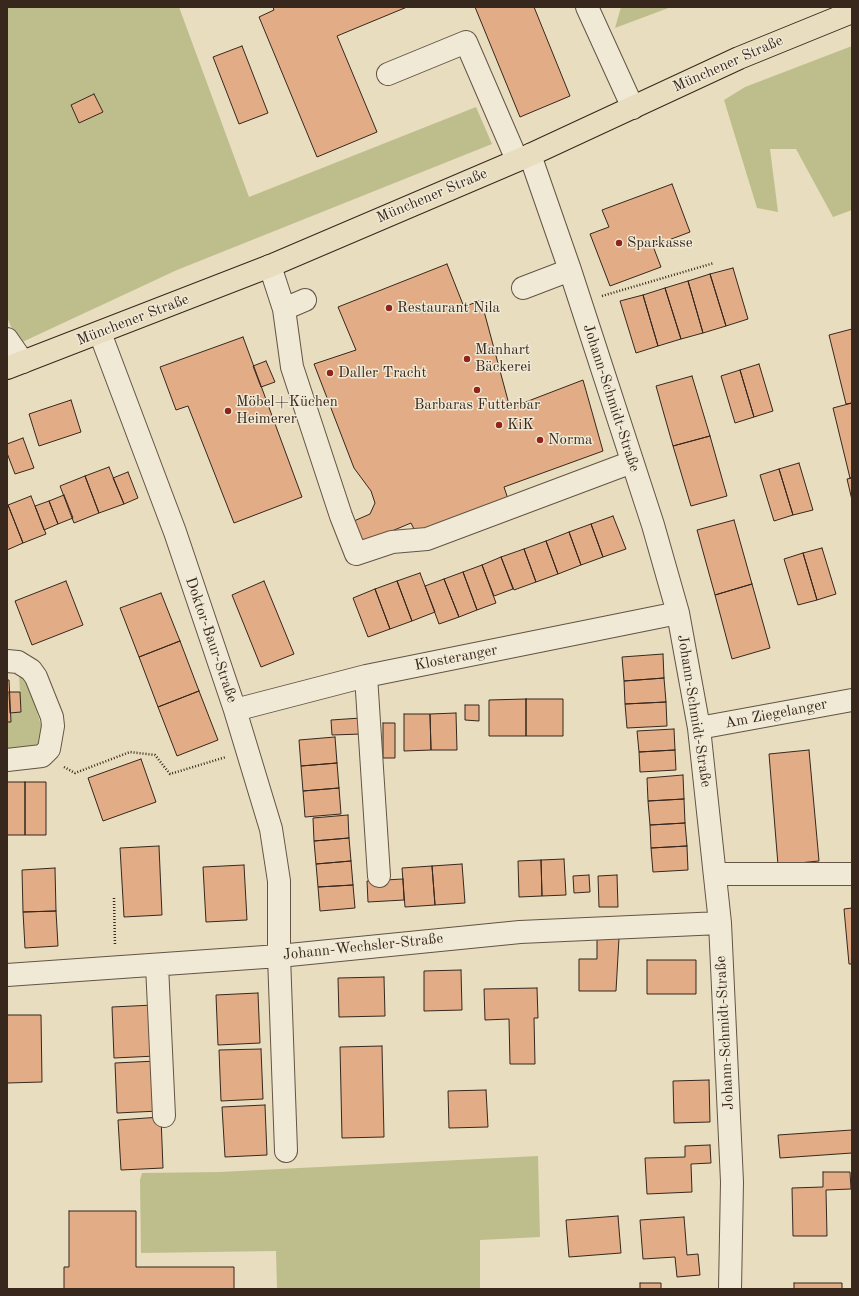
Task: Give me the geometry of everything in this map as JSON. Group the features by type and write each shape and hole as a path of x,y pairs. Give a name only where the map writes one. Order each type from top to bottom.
{"main road":[{"name":"Münchener Straße","path":"15,365 270,266 523,158 739,58 852,12"}],"street":[{"path":"587,7 633,108"},
{"name":"Johann-Schmidt-Straße","path":"388,74 466,42 523,158 570,270 632,462 678,613 699,728 716,874 720,923 732,1182 730,1289"},
{"path":"270,266 284,308 292,367 341,516 356,554 392,542 427,539 632,462"},
{"path":"523,288 570,270"},
{"path":"284,308 305,300"},
{"name":"Doktor-Baur-Straße","path":"100,333 175,532 248,750 271,829 279,880 279,956 286,1151"},
{"path":"7,339 15,365"},
{"name":"Klosteranger","path":"235,710 366,676 678,613"},
{"path":"7,661 24,664 36,677 52,717 53,726 51,742 46,753 35,758 7,760"},
{"path":"366,676 379,876"},
{"name":"Am Ziegelanger","path":"699,728 852,700"},
{"path":"716,874 852,874"},
{"name":"Johann-Wechsler-Straße","path":"7,975 279,956 520,932 720,923"},
{"path":"157,965 164,1116"}],"path":[{"path":"580,302 714,263"},
{"path":"46,753 61,765 75,773 130,752 155,755 170,774 248,750"},
{"path":"114,898 115,967"}],"green space":[{"path":"7,7 179,7 249,197 476,107 492,144 177,270 18,344 7,317"},
{"path":"621,7 671,7 615,28"},
{"path":"852,46 852,210 833,217 796,149 770,149 778,212 757,208 724,100 745,87"},
{"path":"19,673 28,684 41,725 41,734 38,743 32,749 7,752 7,722 11,722 10,713 21,712"},
{"path":"538,1156 540,1237 480,1240 480,1289 277,1289 276,1251 141,1253 140,1180 142,1173 220,1172"}],"building":[{"path":"273,7 407,7 337,36 377,132 317,157 259,17 274,10"},
{"path":"475,7 534,7 570,96 520,117"},
{"path":"242,46 268,113 239,124 213,57"},
{"path":"94,94 103,112 79,123 71,105"},
{"path":"672,184 690,232 653,246 661,267 610,286 590,234 609,227 602,210"},
{"path":"447,264 464,307 481,300 510,408 583,380 603,451 504,487 509,502 416,533 411,523 363,543 354,521 370,514 375,503 371,491 354,468 314,364 356,350 338,307"},
{"path":"733,268 748,319 726,326 710,274"},
{"path":"710,274 726,326 703,333 688,281"},
{"path":"688,281 703,333 681,339 665,288"},
{"path":"665,288 681,339 658,346 643,295"},
{"path":"643,295 658,346 636,353 620,301"},
{"path":"852,329 852,403 846,404 829,335"},
{"path":"243,337 302,497 234,523 188,406 176,410 160,367"},
{"path":"266,361 275,382 261,387 253,366"},
{"path":"759,364 773,411 754,417 740,370"},
{"path":"740,370 754,417 735,423 721,376"},
{"path":"692,376 710,436 673,446 656,386"},
{"path":"71,400 81,432 39,446 29,414"},
{"path":"852,403 852,477 850,478 833,408"},
{"path":"710,436 727,496 691,506 673,446"},
{"path":"23,438 34,468 15,474 7,453 7,444"},
{"path":"799,463 813,510 793,515 779,469"},
{"path":"109,467 124,504 99,513 85,476"},
{"path":"779,469 793,515 774,521 760,475"},
{"path":"128,472 138,498 124,504 113,478"},
{"path":"85,476 99,513 74,523 60,486"},
{"path":"852,478 852,500 847,479"},
{"path":"64,495 73,518 58,524 49,501"},
{"path":"31,496 46,534 23,543 8,505"},
{"path":"49,501 58,524 44,530 35,506"},
{"path":"7,505 23,543 7,550"},
{"path":"613,516 626,549 603,557 591,524"},
{"path":"734,520 752,584 715,595 697,530"},
{"path":"591,524 603,557 581,565 569,532"},
{"path":"569,532 581,565 558,574 546,541"},
{"path":"546,541 558,574 536,582 524,549"},
{"path":"822,548 836,594 817,600 803,553"},
{"path":"524,549 536,582 514,590 501,557"},
{"path":"803,553 817,600 798,605 784,559"},
{"path":"501,557 513,589 494,596 482,565"},
{"path":"482,565 496,603 477,610 463,572"},
{"path":"463,572 477,610 459,617 444,579"},
{"path":"420,573 435,612 412,621 397,581"},
{"path":"444,579 459,617 439,624 425,586"},
{"path":"66,581 83,625 32,645 15,601"},
{"path":"264,581 294,654 261,667 232,595"},
{"path":"397,581 412,621 390,629 375,589"},
{"path":"752,584 770,648 732,659 715,595"},
{"path":"375,589 390,629 368,637 353,598"},
{"path":"161,593 180,641 139,657 120,608"},
{"path":"180,641 199,691 158,707 139,657"},
{"path":"663,654 664,678 624,681 622,657"},
{"path":"664,678 666,702 625,704 624,681"},
{"path":"7,680 9,680 11,722 7,722"},
{"path":"199,691 218,740 177,756 158,707"},
{"path":"9,692 20,692 21,712 10,713"},
{"path":"526,699 526,736 489,736 489,700"},
{"path":"526,699 563,699 563,736 526,736"},
{"path":"666,702 667,726 627,728 625,704"},
{"path":"465,705 479,705 479,721 465,720"},
{"path":"456,713 457,750 431,750 430,714"},
{"path":"404,714 430,714 431,750 404,751"},
{"path":"361,718 362,734 332,735 331,720"},
{"path":"383,723 395,723 395,758 383,758"},
{"path":"674,729 675,750 639,752 637,731"},
{"path":"335,737 337,763 301,766 299,740"},
{"path":"675,750 676,770 640,772 639,752"},
{"path":"809,750 819,861 778,865 769,754"},
{"path":"141,759 156,802 103,821 88,778"},
{"path":"337,763 339,788 303,791 301,766"},
{"path":"683,775 684,799 648,801 647,778"},
{"path":"7,782 25,782 25,835 7,835"},
{"path":"25,782 46,782 46,835 25,835"},
{"path":"339,788 341,814 305,817 303,791"},
{"path":"684,799 685,823 650,825 648,801"},
{"path":"348,815 349,838 314,841 313,818"},
{"path":"685,823 687,846 651,848 650,825"},
{"path":"349,838 351,861 316,864 314,841"},
{"path":"159,846 162,915 124,917 120,848"},
{"path":"687,846 688,870 653,872 651,848"},
{"path":"564,859 566,895 542,896 541,860"},
{"path":"541,860 542,896 519,897 518,861"},
{"path":"351,861 353,885 318,887 316,864"},
{"path":"462,864 465,903 435,905 432,866"},
{"path":"244,865 247,920 206,922 203,867"},
{"path":"432,866 435,905 405,907 402,868"},
{"path":"55,868 56,911 23,912 22,870"},
{"path":"589,875 590,892 574,893 573,876"},
{"path":"617,875 618,907 599,907 598,876"},
{"path":"403,879 404,900 368,902 367,881"},
{"path":"353,885 355,908 320,911 318,887"},
{"path":"852,908 852,964 849,964 844,909"},
{"path":"56,911 58,946 25,948 23,912"},
{"path":"597,938 619,938 616,991 579,991 579,959 597,959"},
{"path":"647,960 696,960 696,994 647,994"},
{"path":"461,970 462,1010 424,1011 424,971"},
{"path":"384,977 385,1016 339,1017 338,978"},
{"path":"537,988 538,1018 534,1018 535,1064 510,1064 509,1019 485,1020 484,989"},
{"path":"258,993 260,1043 218,1045 216,995"},
{"path":"154,1005 156,1056 114,1058 112,1007"},
{"path":"7,1015 41,1015 42,1082 7,1083"},
{"path":"382,1046 384,1137 342,1138 340,1047"},
{"path":"261,1049 263,1099 221,1101 219,1050"},
{"path":"157,1061 159,1111 117,1113 115,1063"},
{"path":"709,1080 710,1122 674,1123 673,1081"},
{"path":"486,1090 488,1127 449,1128 448,1091"},
{"path":"265,1105 267,1155 225,1157 222,1107"},
{"path":"161,1117 163,1168 121,1170 118,1120"},
{"path":"852,1130 852,1153 780,1158 778,1135"},
{"path":"710,1145 711,1163 691,1164 692,1192 647,1194 645,1158 685,1157 685,1146"},
{"path":"823,1172 850,1172 851,1189 826,1190 827,1236 793,1236 792,1188 823,1187"},
{"path":"69,1211 136,1211 136,1267 234,1267 234,1289 64,1289 64,1267 69,1267"},
{"path":"618,1216 621,1253 569,1257 566,1220"},
{"path":"684,1217 687,1255 698,1254 700,1275 677,1277 675,1257 643,1259 640,1220"},
{"path":"640,1283 661,1283 661,1289 640,1289"},
{"path":"794,1283 842,1283 842,1289 794,1289"}],"place":[{"name":"Sparkasse","path":"619,243"},
{"name":"Restaurant Nila","path":"389,308"},
{"name":"Manhart Bäckerei","path":"467,359"},
{"name":"Daller Tracht","path":"330,373"},
{"name":"Barbaras Futterbar","path":"477,390"},
{"name":"Möbel+Küchen Heimerer","path":"228,411"},
{"name":"KiK","path":"499,425"},
{"name":"Norma","path":"540,440"}]}
